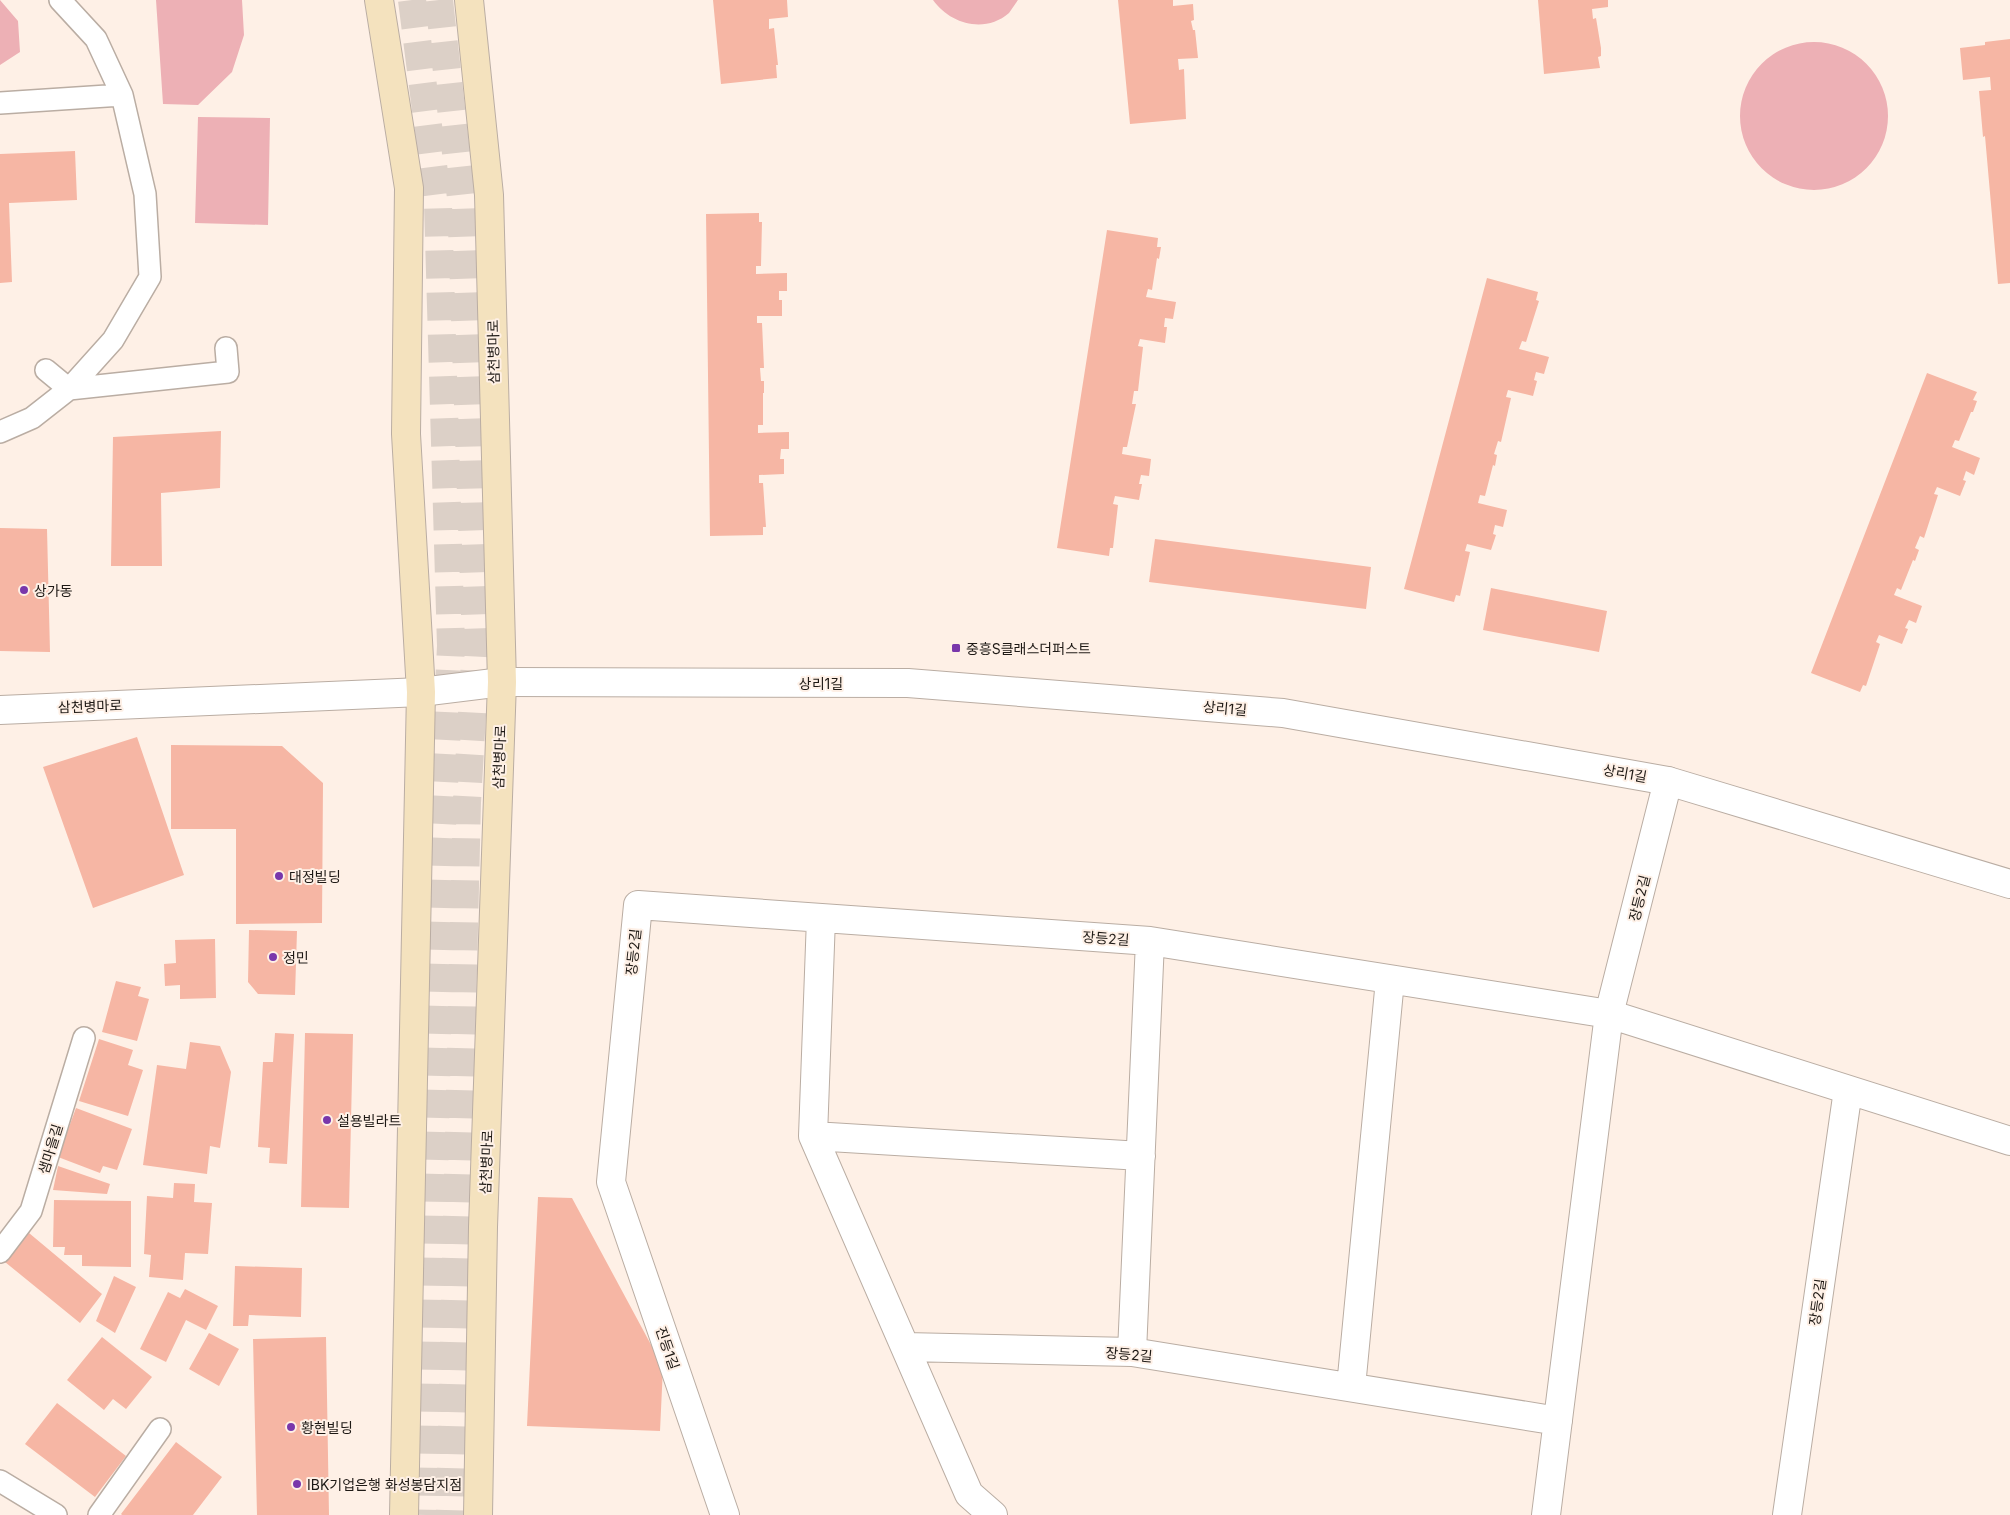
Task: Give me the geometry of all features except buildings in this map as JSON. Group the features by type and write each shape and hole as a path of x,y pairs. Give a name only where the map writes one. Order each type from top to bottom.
{"main road":[{"path":"379,0 409,188 406,434 421,692 404,1515"},
{"name":"삼천병마로","path":"469,0 489,195 502,682 484,1217 478,1515"}],"street":[{"name":"상리1길","path":"421,692 502,682 908,683 1283,713 1668,781 2010,884"},
{"name":"삼천병마로","path":"0,710 421,692"},
{"name":"장등2길","path":"1546,1515 1610,1014 1668,781"},
{"name":"장등2길","path":"611,1182 638,905 1150,941 1610,1014 2010,1141"},
{"path":"821,918 813,1136 969,1494 993,1515"},
{"path":"1132,1352 1150,941"},
{"path":"1351,1387 1390,980"},
{"name":"장등2길","path":"1787,1515 1848,1090"},
{"path":"813,1136 1141,1156"},
{"name":"진등1길","path":"611,1182 725,1515"},
{"name":"장등2길","path":"905,1347 1132,1352 1558,1421"}],"lane":[{"path":"0,432 32,418 69,389 113,340 150,276 145,194 122,95 96,39 60,0"},
{"path":"0,103 122,95"},
{"path":"46,370 69,389 228,372 226,348"},
{"name":"샘마을길","path":"0,1252 31,1211 84,1038"},
{"path":"99,1515 160,1429"},
{"path":"0,1480 56,1515"}],"shaded area":[{"path":"0,0 18,21 20,52 0,65"},
{"path":"156,0 242,0 244,35 232,72 198,105 163,104"},
{"path":"933,0 1018,0 1009,13 1000,19 979,24 958,20 940,8"},
{"path":"1814,42 1842,48 1866,64 1882,88 1888,116 1882,144 1866,168 1842,184 1814,190 1786,184 1762,168 1746,144 1740,116 1746,88 1762,64 1786,48"},
{"path":"198,117 270,118 268,225 195,223"}],"tunnel":[{"path":"412,0 438,204 451,646 441,846 427,1515"},
{"path":"439,0 461,198 476,644 467,803 450,1515"}],"place":[{"name":"상가동","path":"24,590"},
{"name":"중흥S클래스더퍼스트","path":"956,648"},
{"name":"대정빌딩","path":"279,876"},
{"name":"정민","path":"273,957"},
{"name":"설용빌라트","path":"327,1120"},
{"name":"황현빌딩","path":"291,1427"},
{"name":"IBK기업은행 화성봉담지점","path":"297,1484"}]}
